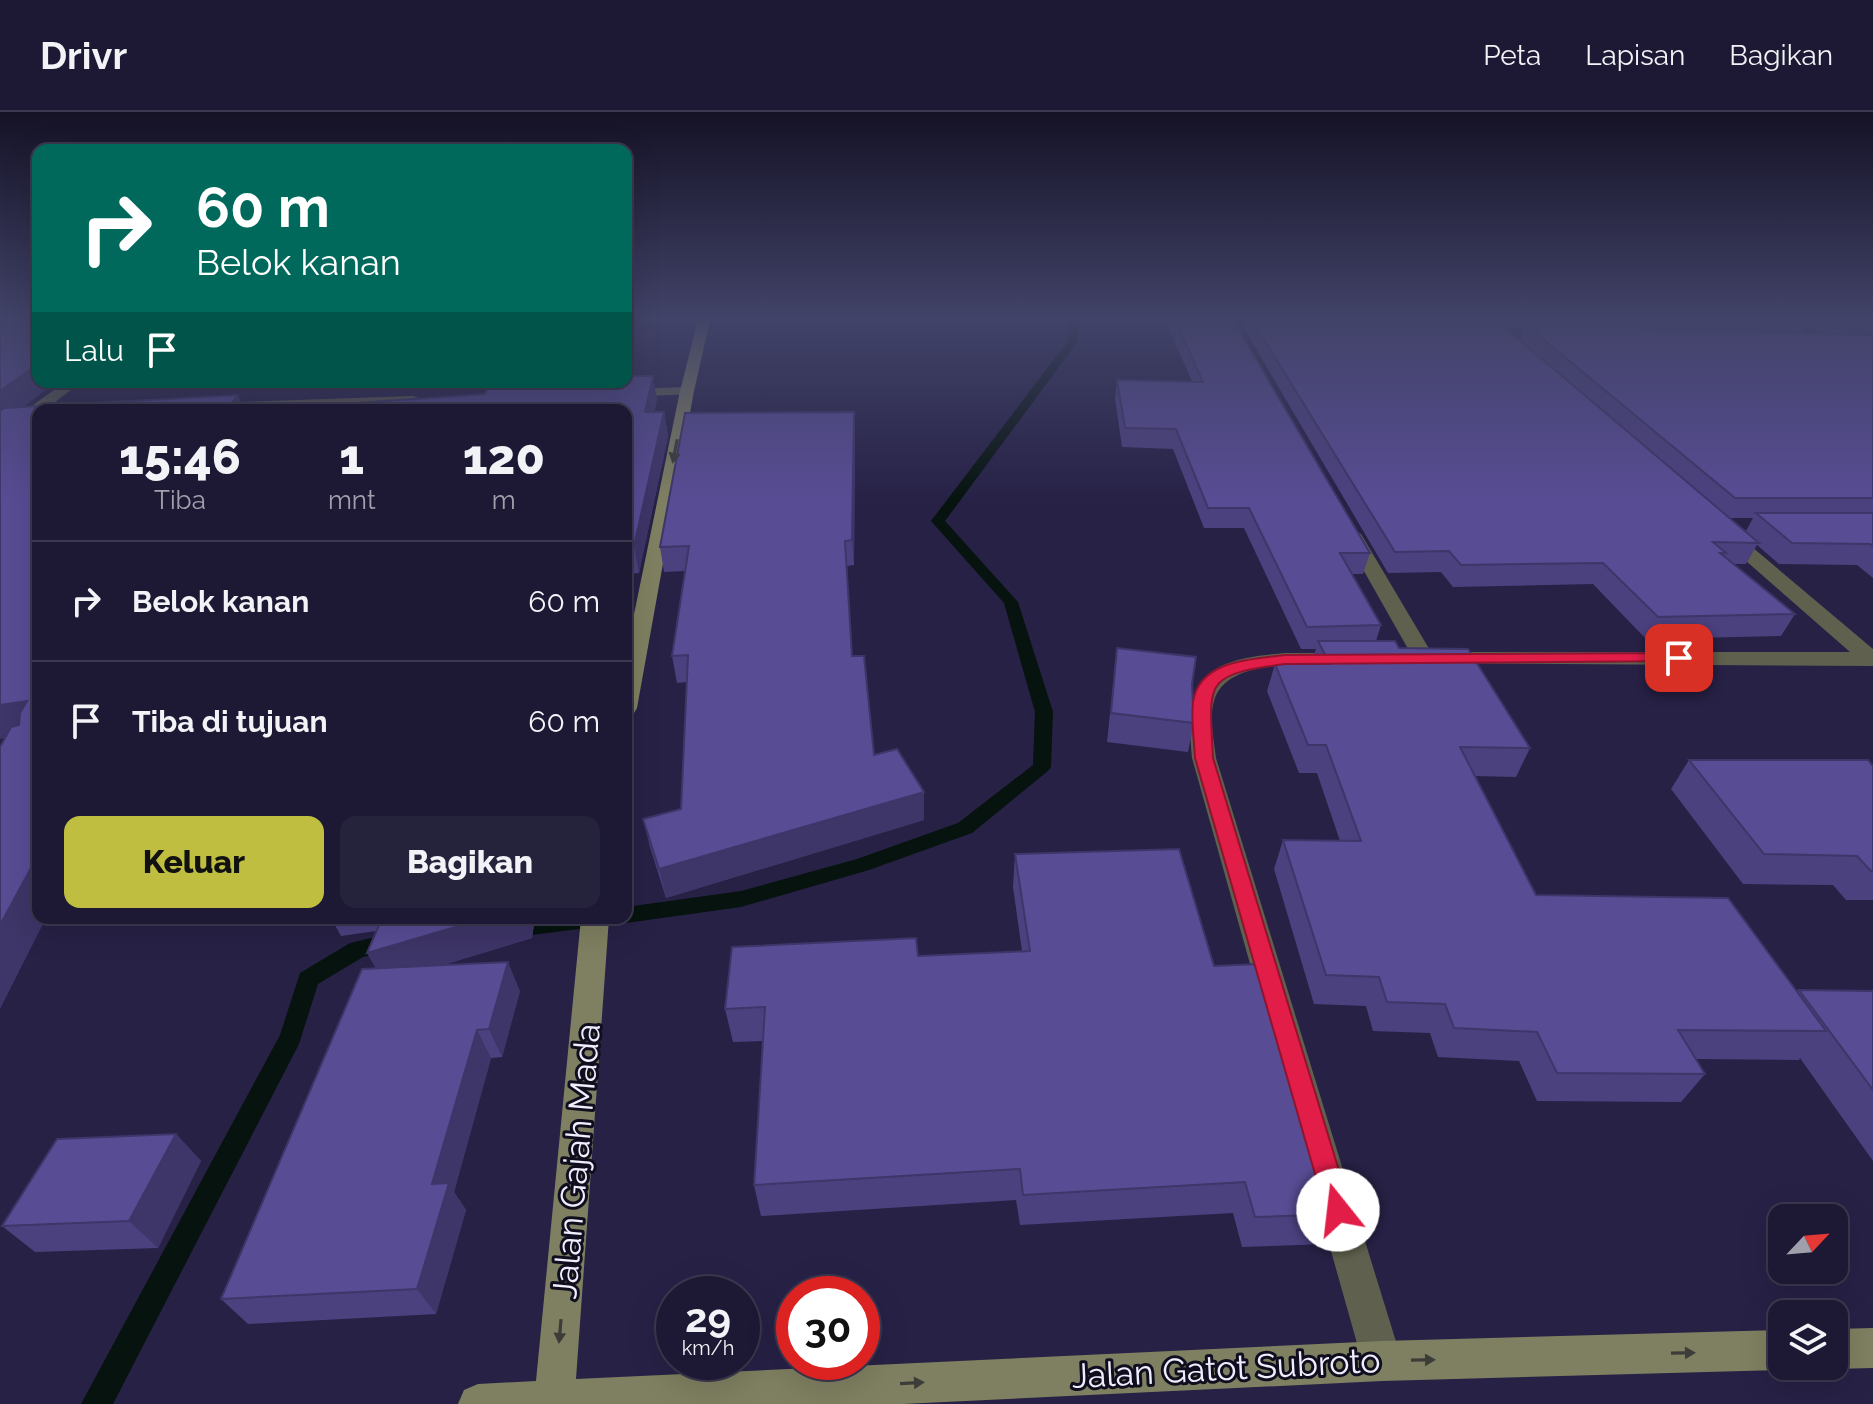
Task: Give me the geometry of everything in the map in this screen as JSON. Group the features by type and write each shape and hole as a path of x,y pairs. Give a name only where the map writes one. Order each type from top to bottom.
{"main road":[{"path":"632,677 690,380"},
{"name":"Jalan Gajah Mada","path":"554,1402 595,924"},
{"path":"1848,1349 1873,1348"},
{"name":"Jalan Gatot Subroto","path":"478,1404 1382,1361 1768,1350"}],"street":[{"path":"45,404 66,388"},
{"path":"609,393 687,391"},
{"path":"344,404 422,400"},
{"path":"0,413 32,412"},
{"path":"0,436 32,414"},
{"path":"1343,519 1424,658"},
{"path":"1747,526 1715,526 1872,659"},
{"path":"1382,1361 1204,758 1202,700 1209,683 1222,672 1246,664 1285,659 1872,659"}],"building":[{"path":"0,380 15,380 0,391"},
{"path":"632,380 652,380 645,412 664,412 634,546 632,404 342,404 485,394 488,388 632,388"},
{"path":"1117,380 1268,380 1370,553 1340,553 1381,625 1307,627 1249,508 1208,508 1176,429 1125,428"},
{"path":"1289,380 1567,380 1759,543 1713,542 1726,553 1720,553 1795,614 1658,617 1603,563 1461,565 1449,551 1395,552"},
{"path":"1593,380 1873,380 1873,498 1735,498"},
{"path":"238,395 231,404 76,404"},
{"path":"32,406 32,866 0,925 0,747 11,727 19,725 20,713 27,701 0,705 0,411 4,408"},
{"path":"854,412 852,540 845,541 852,656 864,656 874,755 897,749 924,792 659,869 643,819 681,809 688,655 672,656 689,546 660,547 685,413"},
{"path":"1756,513 1873,513 1873,546 1792,543"},
{"path":"1318,641 1395,641 1399,648 1468,649 1530,748 1460,747 1536,895 1728,898 1826,1031 1678,1030 1705,1074 1557,1073 1537,1032 1454,1028 1445,1004 1387,1002 1379,977 1326,975 1283,840 1361,841 1326,745 1308,745 1275,664 1330,664"},
{"path":"1117,648 1196,657 1192,684 1194,723 1111,713"},
{"path":"1689,760 1868,760 1873,766 1873,871 1857,856 1764,854"},
{"path":"1179,849 1214,966 1258,964 1342,1214 1255,1217 1245,1182 1023,1195 1020,1169 754,1185 765,1007 725,1009 732,947 916,938 918,956 1030,951 1015,854"},
{"path":"379,924 466,924 367,953"},
{"path":"508,962 489,1029 477,1030 432,1184 449,1183 417,1289 221,1299 362,969"},
{"path":"1799,990 1873,991 1873,1090"},
{"path":"176,1134 129,1221 2,1226 57,1139"}],"waterway":[{"path":"632,914 741,899 862,865 965,828 1042,767 1044,712 1011,602 938,521 1044,380"},
{"path":"509,930 556,924"},
{"path":"96,1404 291,1037 308,979 358,949 392,942"}],"route":[{"path":"1338,1210 1204,758 1202,700 1209,683 1222,672 1246,664 1285,659 1679,658"}]}
